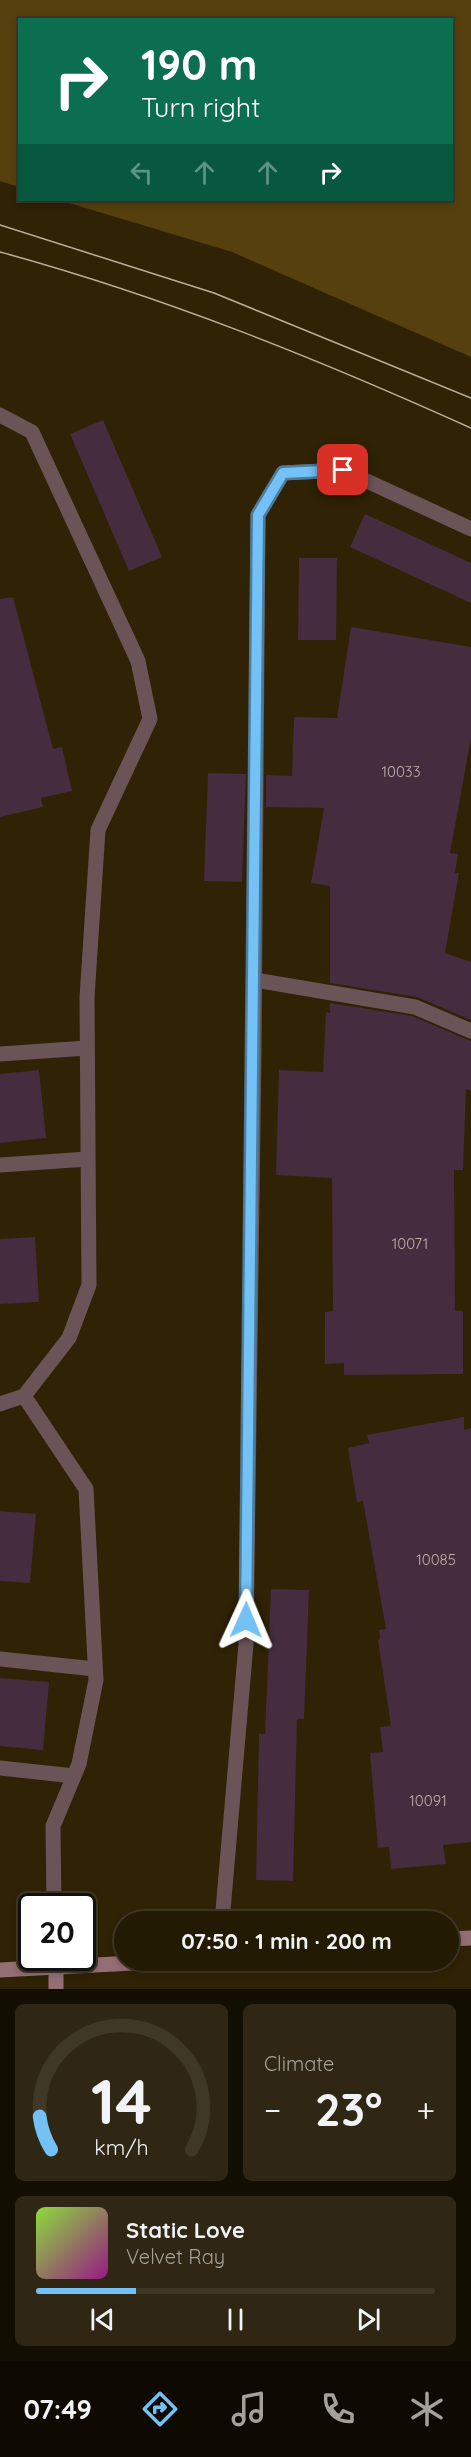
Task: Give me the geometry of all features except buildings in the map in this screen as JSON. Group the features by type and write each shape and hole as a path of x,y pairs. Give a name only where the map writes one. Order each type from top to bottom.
{"main road":[{"path":"96,1962 114,1962"},
{"path":"0,1970 18,1968"},
{"path":"56,1971 56,1989"}],"lane":[{"path":"0,415 32,432 138,661 150,719 98,830 87,996 89,1285 69,1338 24,1396 0,1404"},
{"path":"223,1911 246,1644 255,980 258,515 283,473 343,470 471,529"},
{"path":"255,980 415,1007 471,1032"},
{"path":"0,1054 87,1048"},
{"path":"0,1165 88,1159"},
{"path":"24,1396 86,1489 95,1669 94,1690 74,1776 53,1826 54,1893"},
{"path":"0,1659 95,1669"},
{"path":"0,1768 74,1776"}],"shaded area":[{"path":"0,0 471,0 471,357 232,252 62,201 453,201 453,18 18,18 18,187 0,181"}],"tram line":[{"path":"0,225 214,293 471,398"},
{"path":"0,252 120,288 239,331 471,428"}],"route":[{"path":"246,1620 258,515 283,473 343,470"}]}
